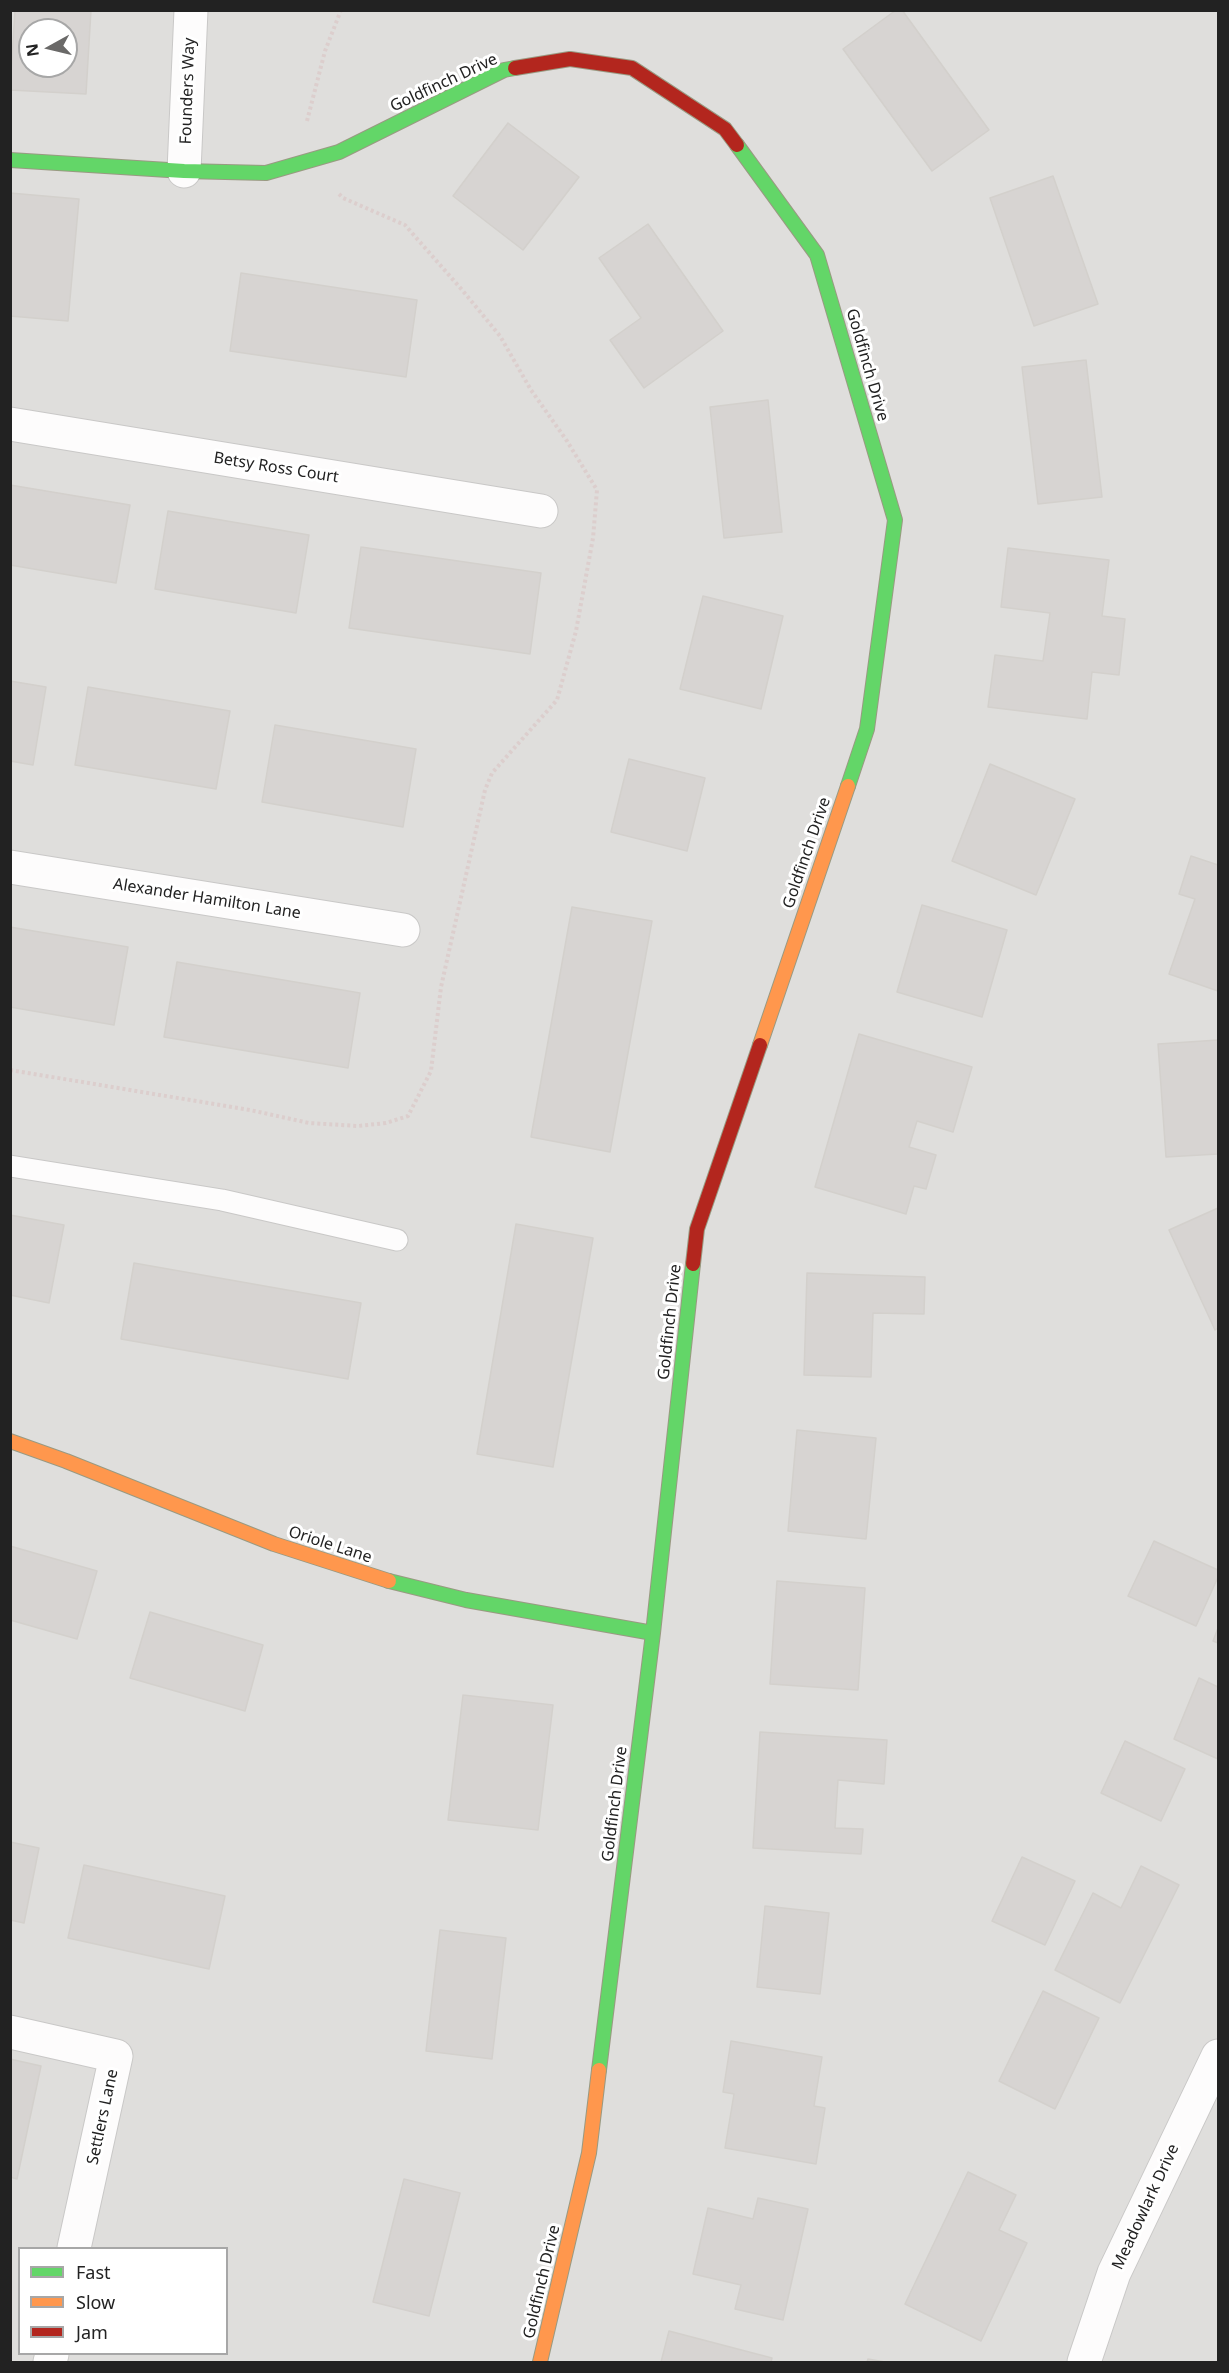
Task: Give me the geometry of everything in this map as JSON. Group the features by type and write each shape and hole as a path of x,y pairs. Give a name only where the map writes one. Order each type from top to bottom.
{"street":[{"name":"Founders Way","path":"184,171 191,10"},
{"name":"Goldfinch Drive","path":"10,160 184,171 266,173 339,152 504,70 570,59 632,68 725,129 817,255 895,520 867,729 697,1228 653,1633 589,2153 540,2362"},
{"name":"Betsy Ross Court","path":"10,424 541,511"},
{"name":"Alexander Hamilton Lane","path":"10,867 403,930"},
{"name":"Oriole Lane","path":"10,1441 274,1544 377,1578 466,1600 653,1633"},
{"name":"Settlers Lane","path":"10,2032 116,2056 74,2247"},
{"name":"Meadowlark Drive","path":"1084,2362 1114,2273 1218,2056"}],"lane":[{"path":"10,1166 222,1200 397,1240"}],"path":[{"path":"10,1070 250,1110 309,1123 358,1126 386,1123 408,1116 431,1071 441,987 485,790 492,773 557,700 576,631 593,538 597,490 567,441 531,390 500,336 471,300 405,225 343,198 328,181 306,124 325,51 341,10"}],"shaded area":[{"path":"11,11 1218,11 1218,2362 11,2362"}],"building":[{"path":"15,10 91,10 86,94 10,90"},
{"path":"896,10 902,10 989,130 932,171 843,49"},
{"path":"508,123 579,177 523,250 453,196"},
{"path":"1053,176 1098,304 1034,326 990,198"},
{"path":"10,193 79,199 68,321 10,316"},
{"path":"648,224 723,331 644,388 610,340 641,318 599,258"},
{"path":"241,273 417,300 406,377 230,351"},
{"path":"1086,360 1102,497 1038,504 1022,367"},
{"path":"768,400 782,532 724,538 710,407"},
{"path":"10,485 130,505 116,583 10,565"},
{"path":"168,511 309,535 296,613 155,589"},
{"path":"361,547 541,573 530,654 349,628"},
{"path":"1008,548 1109,560 1102,616 1125,619 1119,675 1092,672 1087,719 988,707 995,655 1043,661 1050,613 1001,607"},
{"path":"703,596 783,616 761,709 680,689"},
{"path":"10,681 46,687 33,765 10,761"},
{"path":"88,687 230,711 216,789 75,765"},
{"path":"275,725 416,749 403,827 262,802"},
{"path":"629,759 705,778 687,851 611,832"},
{"path":"990,764 1075,799 1036,895 952,861"},
{"path":"1191,856 1218,865 1218,991 1169,974 1195,899 1179,894"},
{"path":"922,905 1007,930 982,1017 897,992"},
{"path":"572,907 652,921 610,1152 531,1137"},
{"path":"10,927 128,947 114,1025 10,1007"},
{"path":"177,962 360,993 348,1068 164,1037"},
{"path":"859,1034 972,1067 953,1132 917,1121 909,1147 936,1155 926,1189 914,1186 906,1214 815,1187"},
{"path":"1218,1040 1218,1154 1166,1157 1158,1044"},
{"path":"1218,1208 1218,1328 1215,1330 1169,1230"},
{"path":"10,1215 64,1225 49,1303 10,1295"},
{"path":"516,1224 593,1238 553,1467 477,1454"},
{"path":"134,1263 361,1303 348,1379 121,1339"},
{"path":"807,1273 925,1277 924,1314 873,1313 871,1377 804,1375"},
{"path":"797,1430 876,1438 866,1539 788,1531"},
{"path":"1154,1541 1218,1570 1218,1577 1196,1626 1128,1596"},
{"path":"10,1546 97,1571 77,1639 10,1620"},
{"path":"777,1581 865,1588 858,1690 770,1684"},
{"path":"150,1612 263,1645 245,1711 130,1678"},
{"path":"1218,1628 1218,1643 1213,1641"},
{"path":"1199,1678 1218,1687 1218,1759 1174,1739"},
{"path":"463,1695 553,1705 538,1830 448,1820"},
{"path":"760,1732 887,1740 884,1784 838,1780 835,1828 863,1829 861,1854 753,1848"},
{"path":"1125,1741 1185,1769 1161,1821 1101,1793"},
{"path":"10,1842 39,1848 24,1923 10,1920"},
{"path":"1022,1857 1075,1881 1045,1945 992,1921"},
{"path":"84,1865 225,1896 209,1969 68,1938"},
{"path":"1141,1866 1179,1885 1120,2003 1055,1970 1093,1893 1121,1908"},
{"path":"765,1906 829,1913 820,1994 757,1987"},
{"path":"440,1930 506,1938 492,2059 426,2051"},
{"path":"1043,1991 1099,2018 1055,2109 999,2081"},
{"path":"731,2041 822,2057 814,2106 825,2108 816,2164 725,2148 734,2094 723,2092"},
{"path":"10,2059 41,2066 17,2179 10,2177"},
{"path":"968,2172 1016,2195 999,2230 1027,2243 981,2341 905,2304"},
{"path":"404,2179 460,2193 429,2316 373,2302"},
{"path":"758,2198 808,2209 783,2320 735,2309 741,2285 693,2274 708,2208 753,2219"},
{"path":"669,2331 772,2358 771,2362 661,2362"},
{"path":"868,2359 885,2362 867,2362"}],"traffic: fast":[{"path":"10,160 184,171 266,173 339,152 504,70 515,68"},
{"path":"737,145 817,255 895,520 867,729 848,786"},
{"path":"599,2070 653,1633 693,1264"},
{"path":"389,1581 466,1600 653,1633"}],"traffic: slow":[{"path":"760,1045 848,786"},
{"path":"10,1441 274,1544 389,1581"},
{"path":"540,2362 589,2153 599,2070"}],"traffic: jam":[{"path":"515,68 570,59 632,68 725,129 737,145"},
{"path":"693,1264 697,1229 760,1045"}]}
